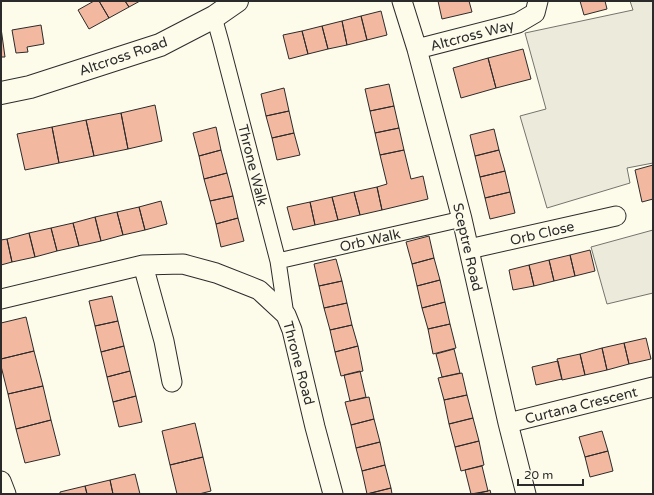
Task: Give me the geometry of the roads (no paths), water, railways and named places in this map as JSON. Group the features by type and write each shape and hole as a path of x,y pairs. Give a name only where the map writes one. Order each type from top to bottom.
{"street":[{"name":"Altcross Road","path":"1,93 30,87 160,45 214,17 237,1"},
{"name":"Sceptre Road","path":"402,1 417,49 462,219 508,423 526,494"},
{"name":"Altcross Way","path":"417,49 518,23 535,13 538,1"},
{"name":"Throne Walk","path":"214,17 278,261 286,314"},
{"name":"Orb Close","path":"469,249 616,216"},
{"name":"Orb Walk","path":"278,261 462,219"},
{"name":"Throne Road","path":"1,299 143,265 183,264 216,273 259,290 286,314 292,330 315,427 333,494"},
{"path":"143,265 164,341 172,382"},
{"name":"Curtana Crescent","path":"508,423 653,387"},
{"path":"1,481 6,494"}]}
